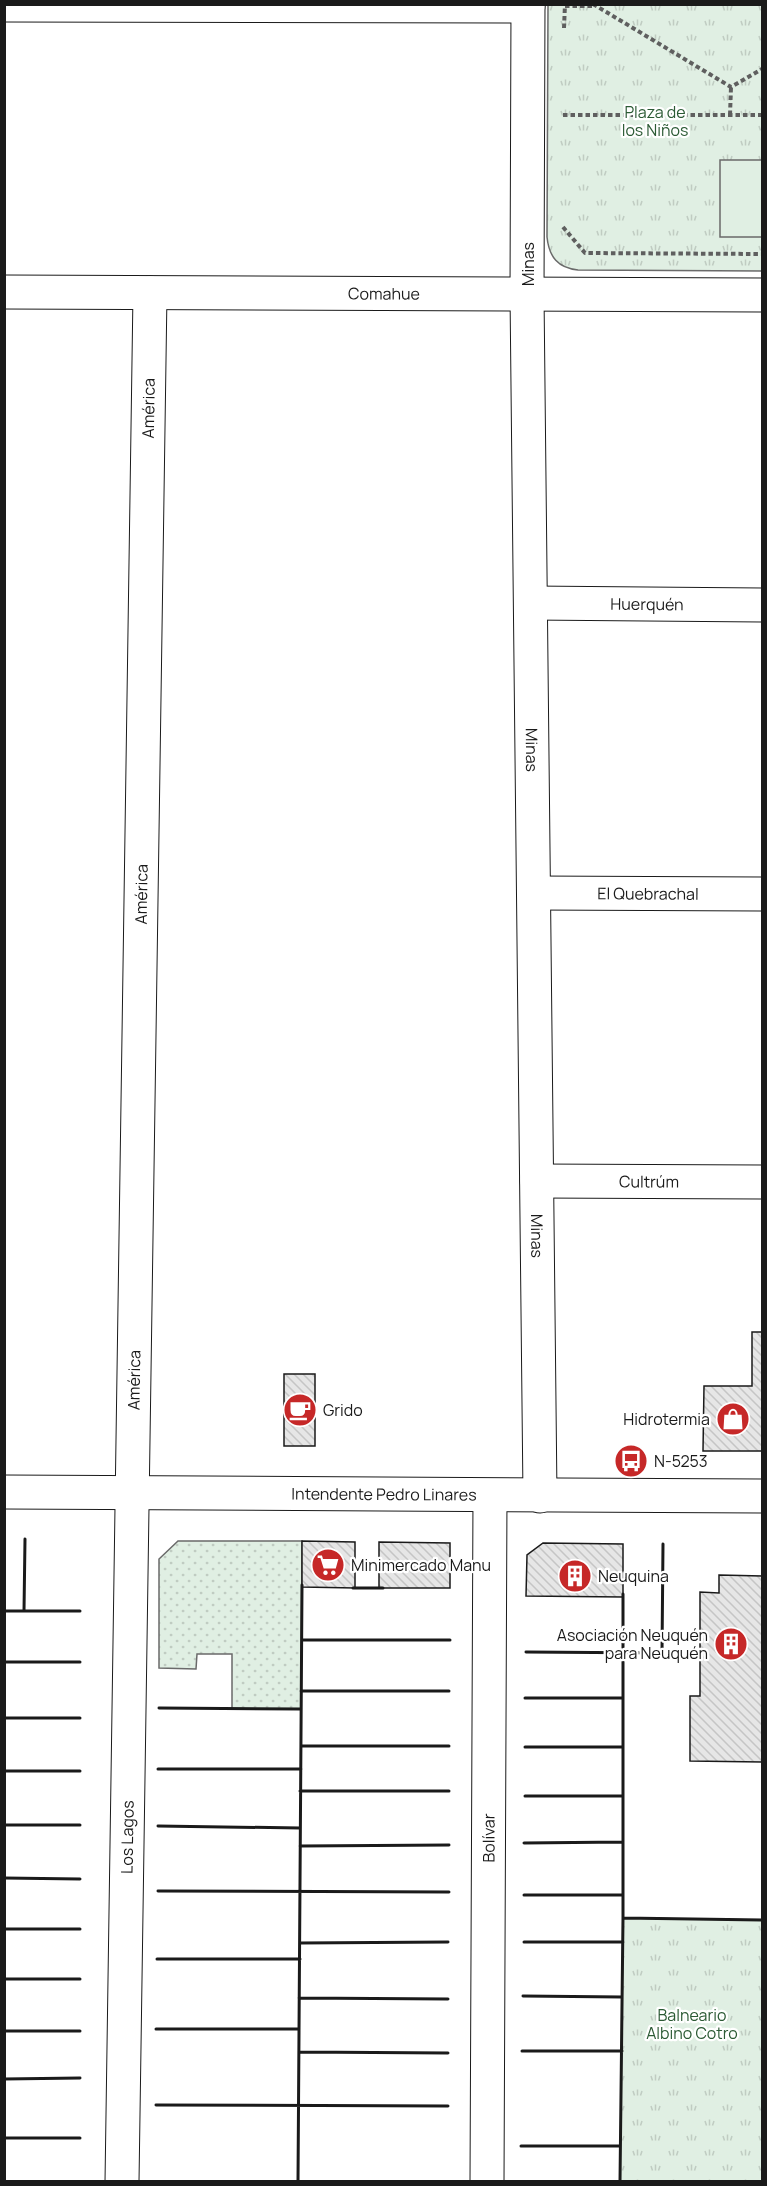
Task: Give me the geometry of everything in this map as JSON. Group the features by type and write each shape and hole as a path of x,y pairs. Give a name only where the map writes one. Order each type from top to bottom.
{"street":[{"path":"4,5 528,5"},
{"name":"Minas","path":"528,5 528,294 540,1496"},
{"name":"Comahue","path":"4,292 762,295"},
{"name":"América","path":"132,1493 150,293"},
{"name":"Huerquén","path":"531,603 762,605"},
{"name":"El Quebrachal","path":"534,893 762,894"},
{"name":"Cultrúm","path":"537,1181 762,1182"},
{"name":"Intendente Pedro Linares","path":"4,1492 762,1496"},
{"name":"Los Lagos","path":"122,2181 132,1493"},
{"name":"Bolívar","path":"487,2181 490,1496"}],"path":[{"path":"565,6 593,5 731,87"},
{"path":"731,87 762,69"},
{"path":"730,115 731,87"},
{"path":"563,115 762,115"},
{"path":"563,229 585,253 762,254"}],"green space":[{"name":"Plaza de los Niños","path":"548,5 762,5 762,271 578,270 565,267 552,256 547,237"},
{"path":"720,160 762,160 762,237 720,237"},
{"path":"178,1541 302,1541 301,1709 232,1709 232,1654 197,1654 196,1669 159,1668 159,1559"},
{"name":"Balneario Albino Cotro","path":"623,1918 762,1920 762,2181 620,2181"}],"building":[{"name":"Hidrotermia","path":"752,1332 762,1332 762,1451 703,1451 704,1386 752,1386"},
{"name":"Grido","path":"284,1374 315,1374 315,1446 284,1446"},
{"name":"Minimercado Manu","path":"302,1541 355,1542 355,1588 302,1587"},
{"path":"379,1542 450,1543 450,1588 379,1588"},
{"name":"Neuquina","path":"543,1543 623,1544 623,1597 526,1596 527,1555"},
{"name":"Asociación Neuquén para Neuquén","path":"719,1575 762,1576 762,1762 690,1761 690,1696 700,1696 700,1592 719,1593"}],"wall":[{"path":"24,1611 25,1539"},
{"path":"526,1652 662,1653 663,1544"},
{"path":"298,2182 302,1585"},
{"path":"353,1588 383,1588"},
{"path":"623,1594 623,1918"},
{"path":"4,1611 80,1611"},
{"path":"302,1640 450,1640"},
{"path":"4,1662 80,1662"},
{"path":"301,1691 449,1691"},
{"path":"525,1698 623,1698"},
{"path":"159,1708 301,1709"},
{"path":"4,1718 80,1718"},
{"path":"301,1746 449,1746"},
{"path":"525,1747 623,1747"},
{"path":"158,1769 301,1769"},
{"path":"4,1771 80,1771"},
{"path":"300,1791 449,1791"},
{"path":"525,1796 623,1796"},
{"path":"4,1825 80,1825"},
{"path":"158,1826 300,1828"},
{"path":"524,1843 623,1842"},
{"path":"300,1846 449,1845"},
{"path":"4,1878 80,1879"},
{"path":"158,1891 449,1892"},
{"path":"524,1895 623,1895"},
{"path":"620,2182 623,1918 762,1920"},
{"path":"4,1929 80,1929"},
{"path":"300,1943 448,1942"},
{"path":"524,1942 623,1942"},
{"path":"157,1959 300,1959"},
{"path":"4,1979 80,1979"},
{"path":"523,1996 622,1997"},
{"path":"299,1998 448,1999"},
{"path":"156,2029 299,2029"},
{"path":"4,2031 80,2031"},
{"path":"522,2051 622,2051"},
{"path":"299,2052 448,2053"},
{"path":"4,2079 80,2078"},
{"path":"156,2105 448,2106"},
{"path":"4,2138 80,2138"},
{"path":"521,2146 620,2146"}],"place":[{"name":"Grido","path":"300,1410"},
{"name":"Hidrotermia","path":"733,1419"},
{"name":"N-5253","path":"631,1461"},
{"name":"Minimercado Manu","path":"328,1565"},
{"name":"Neuquina","path":"575,1576"},
{"name":"Asociación Neuquén para Neuquén","path":"731,1644"}]}
